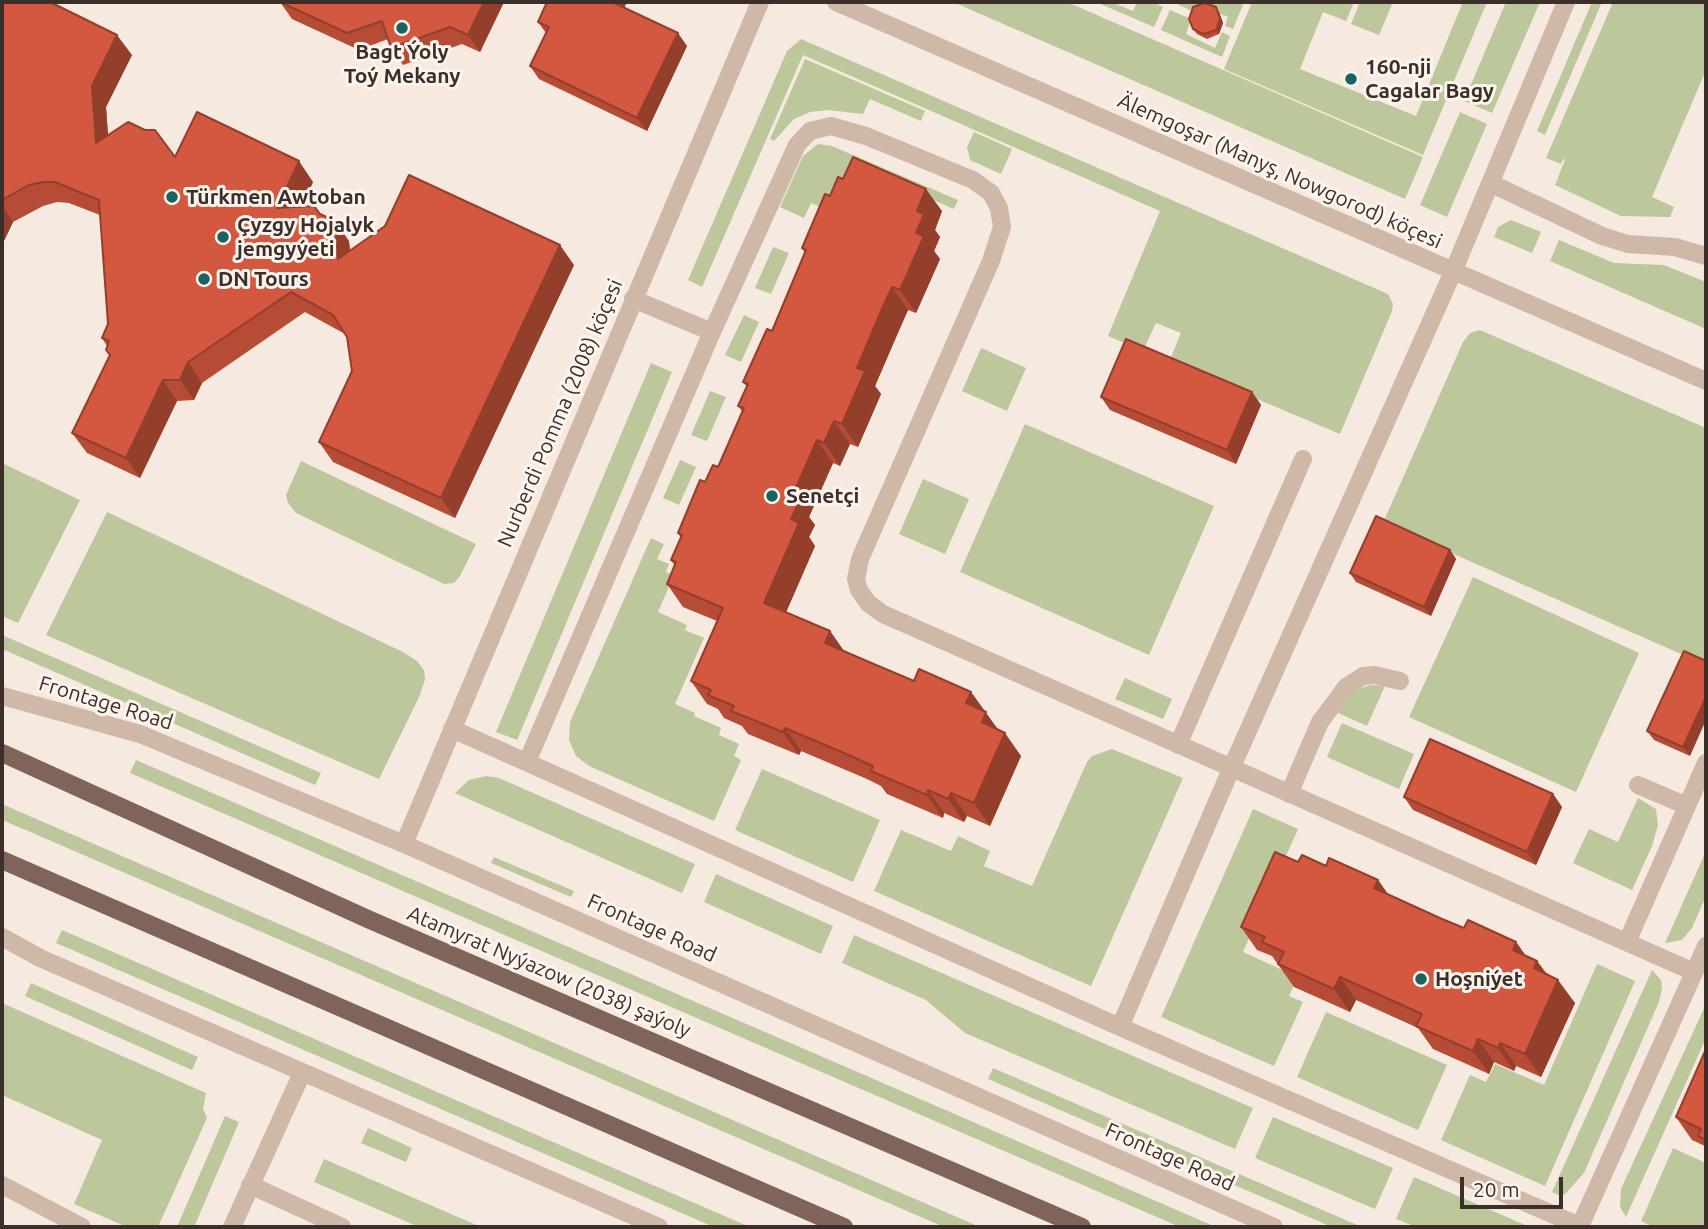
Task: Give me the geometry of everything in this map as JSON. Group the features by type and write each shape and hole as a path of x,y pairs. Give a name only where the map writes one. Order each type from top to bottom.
{"main road":[{"name":"Atamyrat Nyýazow (2038) şaýoly","path":"2,753 370,920 1082,1227"},
{"path":"2,860 844,1227"}],"street":[{"name":"Nurberdi Pomma (2008) köçesi","path":"404,844 760,2"},
{"name":"Älemgoşar (Manyş, Nowgorod) köçesi","path":"836,2 1706,381"},
{"path":"1120,1027 1231,769 1453,272 1566,2"},
{"path":"527,762 712,332 797,145 810,131 831,126 866,136 973,180 991,193 999,208 1002,227 991,261 860,559 856,579 859,590 868,603 883,614 1694,972"},
{"path":"1490,183 1602,236 1628,244 1675,247 1706,256"},
{"path":"633,299 712,332"},
{"path":"1178,745 1303,459"},
{"path":"1289,794 1320,722 1346,687 1363,676 1375,674 1400,681"},
{"name":"Frontage Road","path":"2,696 140,734 404,844 1274,1227"},
{"path":"452,729 1120,1027 1581,1227 1706,948"},
{"path":"1627,942 1706,763"},
{"path":"1638,785 1687,806"},
{"path":"2,937 40,958 659,1227"},
{"path":"232,1227 302,1073"},
{"path":"2,1185 82,1227"},
{"path":"250,1185 335,1226"}],"green space":[{"path":"953,2 1067,2 1423,157 1405,199"},
{"path":"1096,2 1111,2 1133,11 1137,2 1152,2 1163,7 1154,27"},
{"path":"1173,2 1244,2 1233,29 1225,26 1228,17 1199,5 1194,12"},
{"path":"1252,2 1354,2 1346,21 1323,12 1300,69 1416,116 1462,4 1459,2 1487,2 1423,155 1224,69"},
{"path":"1360,2 1393,2 1379,35 1351,24"},
{"path":"1506,2 1540,2 1492,113 1464,101"},
{"path":"1592,2 1602,2 1545,135 1537,131"},
{"path":"1613,2 1706,2 1706,70 1652,197 1674,207 1670,217 1621,216 1555,185 1565,160 1563,159 1561,164 1546,158"},
{"path":"1170,10 1191,19 1186,34 1215,48 1222,32 1230,36 1222,57 1161,30"},
{"path":"801,39 1388,294 1393,304 1392,311 1340,434 1169,362 1181,333 1156,323 1143,351 1108,336 1160,211 803,55 702,287 688,280 787,51"},
{"path":"805,59 925,111 921,121 870,99 863,114 828,110 810,112 794,119 774,141 770,139"},
{"path":"1460,112 1487,124 1447,217 1420,205"},
{"path":"974,132 1012,149 1001,174 970,160 967,147"},
{"path":"818,144 832,146 958,200 954,209 849,164 833,202 821,207 811,203 804,218 780,207 803,156"},
{"path":"1511,220 1541,232 1532,253 1494,237 1498,227"},
{"path":"1559,240 1614,263 1664,265 1706,282 1706,329 1550,261"},
{"path":"773,247 789,253 771,294 755,288"},
{"path":"744,315 759,322 741,362 725,355"},
{"path":"1480,330 1706,428 1706,665 1383,523 1463,342 1470,333"},
{"path":"981,348 1026,368 1007,411 962,391"},
{"path":"651,363 672,372 517,740 496,732"},
{"path":"710,391 726,397 707,441 691,435"},
{"path":"1025,424 1214,506 1149,655 960,572"},
{"path":"680,460 696,467 679,505 663,498"},
{"path":"301,461 476,544 460,576 454,583 444,584 296,513 288,503 286,495"},
{"path":"2,463 80,500 18,623 2,616"},
{"path":"923,479 969,499 945,554 899,534"},
{"path":"107,512 417,661 424,670 425,679 420,695 379,779 46,635"},
{"path":"651,538 664,544 657,559 669,564 666,572 674,575 658,612 687,625 685,630 704,638 675,704 721,728 719,735 739,744 734,756 741,760 714,821 589,766 576,756 569,740 570,722"},
{"path":"1473,577 1639,653 1576,792 1409,717"},
{"path":"2,635 321,773 315,785 2,649"},
{"path":"1125,678 1172,699 1163,719 1115,699"},
{"path":"1370,685 1385,686 1367,726 1338,713 1354,691"},
{"path":"1342,723 1414,754 1399,789 1327,757"},
{"path":"1112,749 1183,778 1091,986 874,891 901,830 951,851 958,836 990,851 984,866 1032,886 1087,762 1092,756"},
{"path":"136,760 1216,1227 1180,1227 130,773"},
{"path":"762,769 880,820 853,882 735,830"},
{"path":"486,776 499,778 695,864 682,893 455,793 469,780"},
{"path":"1638,798 1656,809 1658,825 1652,846 1632,890 1573,863 1589,829 1618,842"},
{"path":"2,804 980,1227 944,1227 2,820"},
{"path":"1253,809 1298,829 1243,952 1298,977 1289,996 1303,1002 1274,1066 1161,1017"},
{"path":"1706,851 1706,896 1692,928 1682,940 1665,943"},
{"path":"494,857 574,891 571,897 491,863"},
{"path":"716,874 833,926 821,954 704,902"},
{"path":"62,930 750,1227 714,1227 56,943"},
{"path":"854,935 1253,1108 1235,1149 965,1033 926,1000 842,963"},
{"path":"1597,964 1635,981 1545,1186 1441,1140 1470,1075 1486,1082 1495,1064 1544,1085"},
{"path":"1652,970 1661,980 1659,1002 1584,1173 1561,1196 1552,1192"},
{"path":"31,983 198,1057 192,1070 25,996"},
{"path":"2,1003 206,1093 203,1109 207,1118 158,1227 127,1227 74,1204 102,1140 2,1095"},
{"path":"1706,1004 1706,1038 1626,1217 1620,1207 1621,1189"},
{"path":"1326,1012 1447,1065 1418,1130 1297,1077"},
{"path":"993,1068 1362,1227 1332,1227 988,1079"},
{"path":"225,1116 239,1122 194,1227 177,1227"},
{"path":"1273,1117 1393,1168 1375,1209 1255,1158"},
{"path":"368,1128 412,1148 406,1162 361,1143"},
{"path":"1673,1148 1706,1163 1706,1227 1654,1227 1641,1221"},
{"path":"324,1159 481,1227 419,1227 314,1182"},
{"path":"1414,1177 1530,1227 1416,1227 1396,1219"}],"building":[{"path":"2,2 50,2 117,35 92,86 96,143 128,122 145,130 155,130 175,157 197,112 299,161 277,208 314,206 320,214 335,221 338,259 385,226 409,175 560,245 441,498 319,442 352,371 347,337 333,315 291,292 188,362 180,380 163,380 126,458 72,433 110,355 106,350 109,341 102,338 108,324 99,200 55,182 43,182 29,185 2,200"},
{"path":"280,2 484,2 468,35 450,27 391,48 382,21 347,33"},
{"path":"547,2 612,2 678,33 637,118 530,66 549,27 538,22"},
{"path":"1205,3 1216,7 1220,19 1216,30 1204,34 1193,29 1189,19 1193,7"},
{"name":"Senetçi","path":"853,157 926,189 917,211 924,214 916,233 924,236 900,290 892,287 881,311 857,368 865,371 842,424 834,421 824,443 817,440 791,499 799,502 791,519 799,523 764,603 830,631 825,643 869,662 914,681 919,669 971,692 966,703 986,712 982,722 1005,733 974,803 951,793 948,799 928,790 927,795 871,771 873,766 851,756 785,728 783,732 731,711 734,706 708,695 711,690 691,681 723,608 667,584 676,562 671,560 682,535 678,533 700,480 705,482 713,465 718,467 744,408 738,406 748,384 743,382 767,329 772,331 806,250 802,248 825,194 830,196 838,177 843,179"},
{"path":"1126,339 1252,392 1227,450 1101,397"},
{"path":"1376,516 1450,550 1424,607 1350,573"},
{"path":"1684,651 1706,661 1706,697 1683,747 1647,731"},
{"path":"1430,739 1553,794 1527,852 1404,797"},
{"name":"Hoşniýet","path":"1275,852 1298,862 1302,855 1326,866 1329,858 1378,880 1374,888 1442,919 1464,928 1468,920 1516,942 1513,950 1537,961 1534,968 1558,980 1525,1054 1500,1043 1498,1048 1478,1039 1473,1051 1416,1026 1422,1014 1340,977 1334,989 1278,964 1284,952 1262,942 1265,937 1241,927"},
{"path":"1706,1049 1706,1140 1698,1136 1701,1129 1676,1117"}],"place":[{"name":"Bagt Ýoly Toý Mekany","path":"402,28"},
{"name":"160-nji Cagalar Bagy","path":"1351,79"},
{"name":"Türkmen Awtoban","path":"172,197"},
{"name":"Çyzgy Hojalyk jemgyýeti","path":"223,237"},
{"name":"DN Tours","path":"204,279"},
{"name":"Senetçi","path":"772,496"},
{"name":"Hoşniýet","path":"1421,979"}]}
